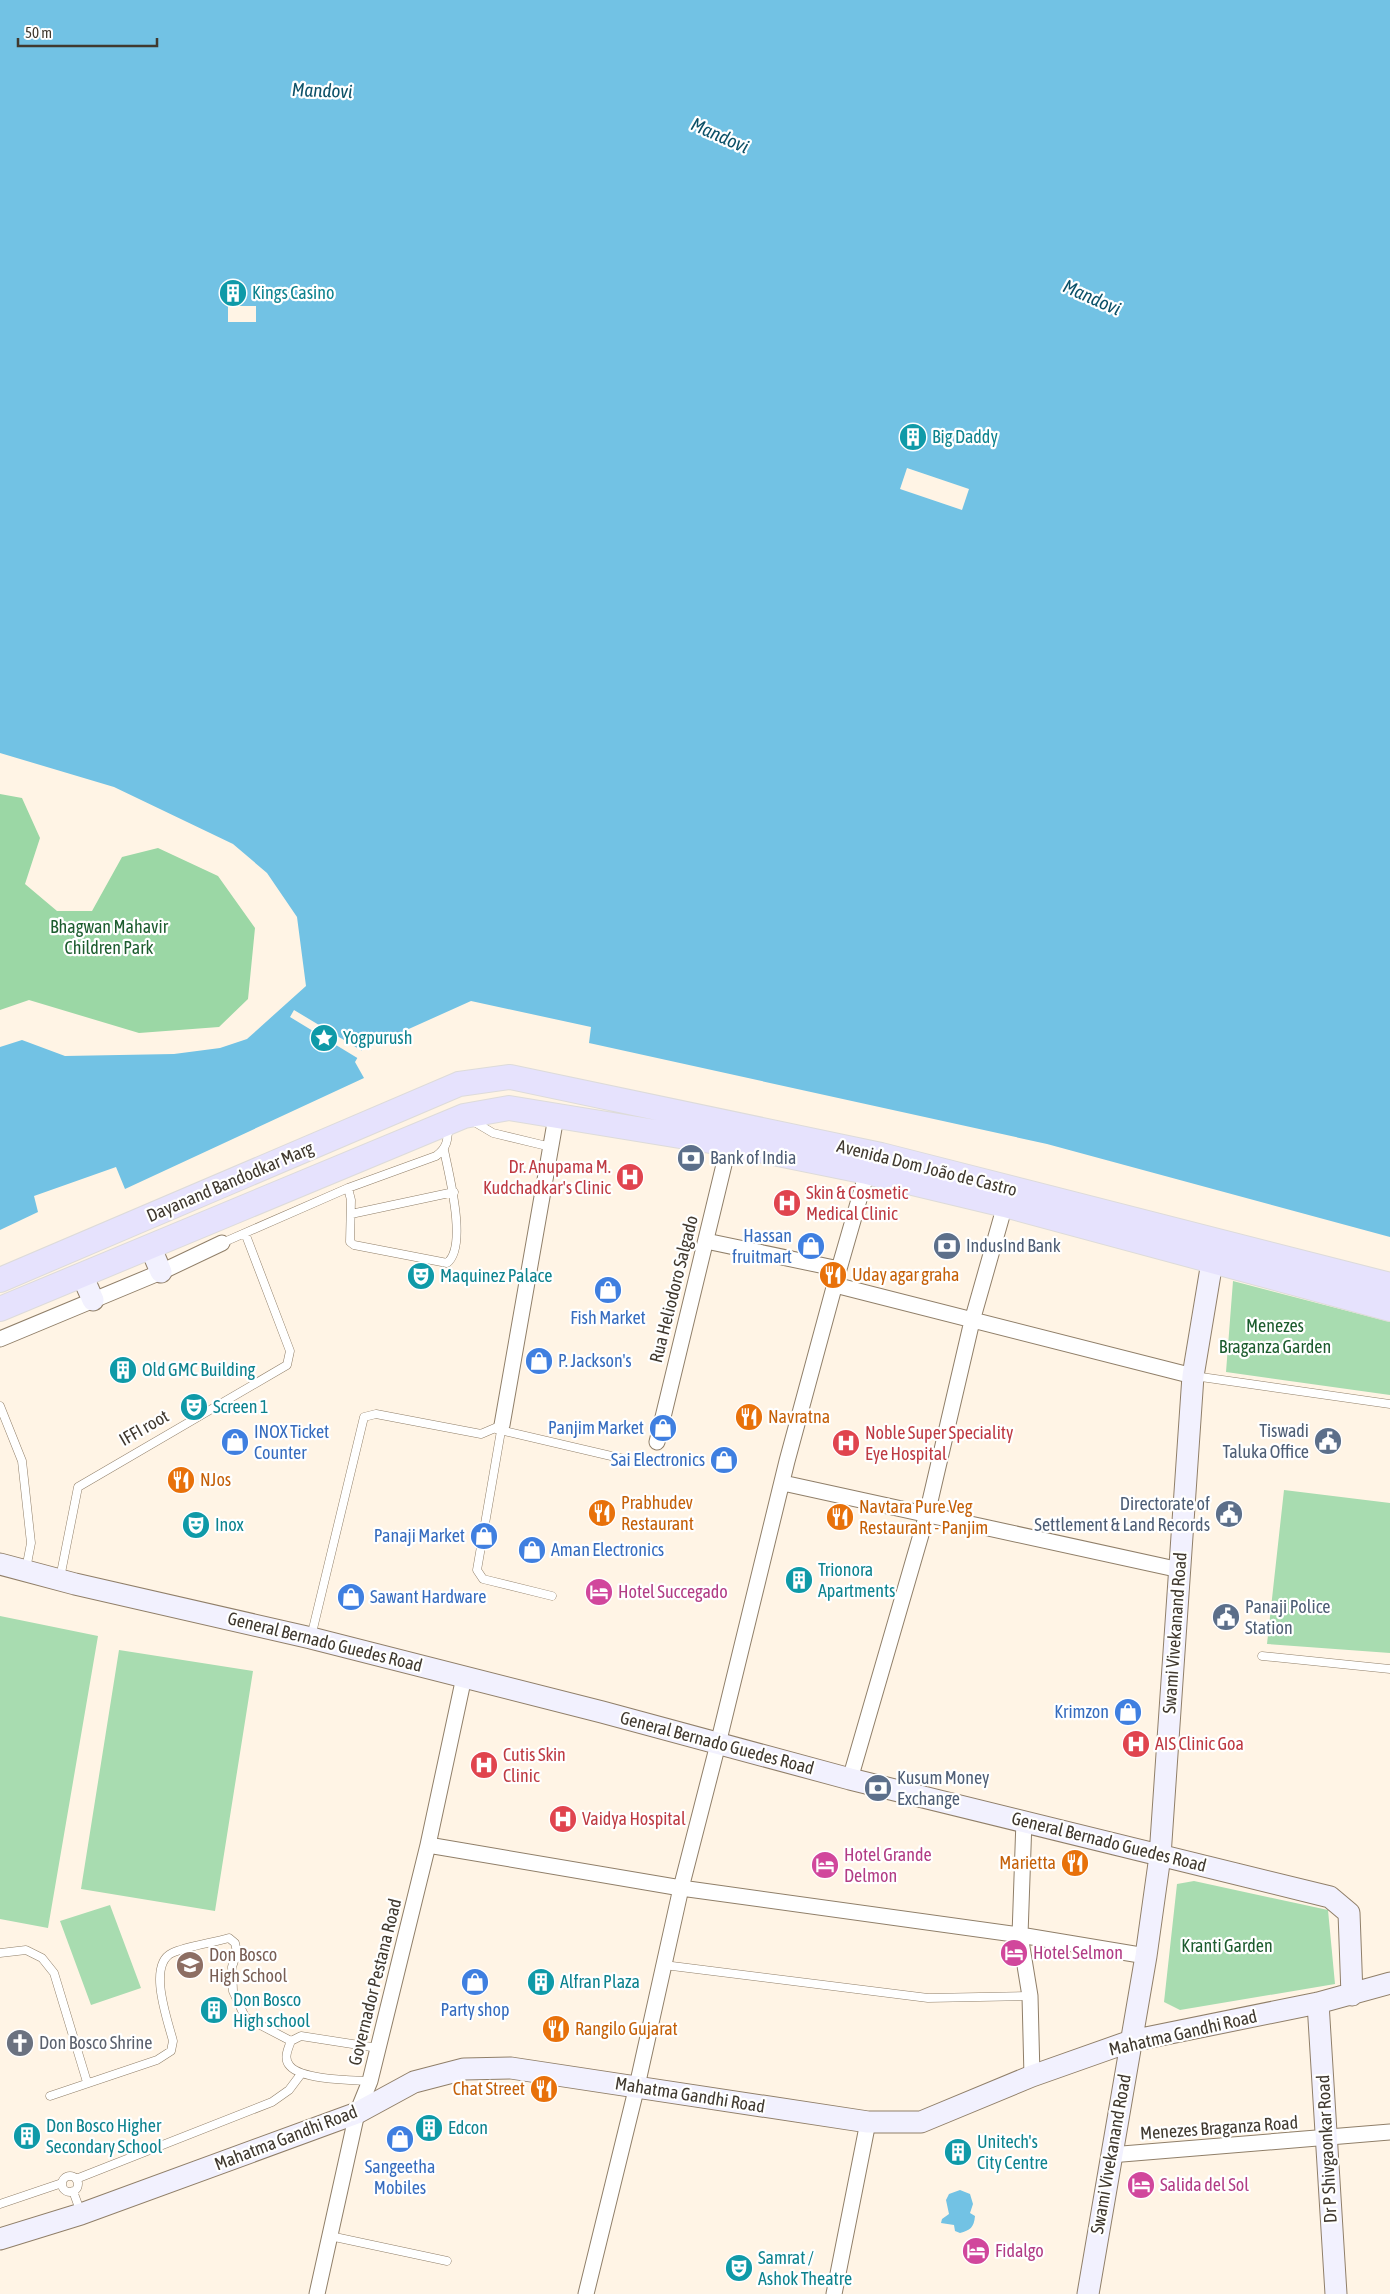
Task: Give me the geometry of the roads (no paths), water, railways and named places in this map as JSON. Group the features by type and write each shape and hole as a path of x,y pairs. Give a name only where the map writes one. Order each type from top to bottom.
{"main road":[{"name":"Avenida Dom João de Castro","path":"459,1084 510,1077 881,1155 1390,1285"},
{"name":"Dayanand Bandodkar Marg","path":"0,1280 459,1084"},
{"name":"Avenida Dom João de Castro","path":"0,1309 466,1117 509,1108 730,1144 868,1172 1005,1206 1390,1309"}],"street":[{"path":"498,1427 556,1117"},
{"name":"Rua Heliodoro Salgado","path":"657,1442 730,1144"},
{"path":"586,2294 637,2086 681,1888 784,1483 787,1460 839,1269 868,1172"},
{"path":"850,1779 927,1514 972,1321 1005,1206"},
{"name":"Swami Vivekanand Road","path":"1088,2294 1110,2155 1146,1956 1160,1856 1193,1376 1212,1262 1212,1238"},
{"path":"706,1240 839,1269"},
{"path":"0,1339 161,1272 222,1243"},
{"path":"150,1246 161,1272"},
{"path":"82,1275 93,1300"},
{"path":"835,1285 1193,1376"},
{"path":"784,1483 1180,1570"},
{"name":"General Bernado Guedes Road","path":"0,1564 464,1676 850,1779 1024,1820 1160,1856 1330,1897 1349,1913 1352,1995"},
{"name":"Governador Pestana Road","path":"317,2294 357,2113 370,2081 428,1845 464,1676"},
{"path":"1024,1820 1020,1935 1030,1996 1032,2076"},
{"path":"428,1845 681,1888 1020,1935 1146,1956"},
{"name":"Mahatma Gandhi Road","path":"0,2239 81,2214 357,2113 414,2082 464,2069 511,2068 868,2122 921,2122 1032,2076 1131,2042 1318,2003 1352,1995 1390,1982"},
{"name":"Dr P Shivgaonkar Road","path":"1318,2003 1336,2294"},
{"path":"834,2294 868,2122"},
{"name":"Menezes Braganza Road","path":"1110,2155 1326,2139 1390,2132"}],"lane":[{"path":"222,1243 348,1188 436,1156 444,1150 466,1117 493,1133 551,1147"},
{"path":"348,1188 351,1214 348,1239 354,1245 447,1264 452,1259 455,1247 456,1208 444,1150"},
{"path":"351,1214 454,1192"},
{"name":"IFFI root","path":"60,1580 78,1487 288,1365 290,1351 245,1233"},
{"path":"1193,1376 1390,1404"},
{"path":"0,1406 22,1461 32,1543 26,1571"},
{"path":"311,1638 364,1417 376,1414 481,1434 498,1427 624,1459"},
{"path":"498,1427 477,1570 483,1579 552,1596"},
{"path":"1262,1656 1390,1668"},
{"path":"50,2096 157,2060 171,2051 173,2041 159,1984 161,1967 170,1954 229,1938 235,1943 236,1952 232,1967 233,1991 245,2018 291,2041"},
{"path":"0,1953 26,1950 42,1958 54,1973 87,2082"},
{"path":"664,1965 928,1998 1030,1996"},
{"path":"370,2081 301,2074 289,2066 286,2055 291,2041 301,2036 378,2048"},
{"path":"76,2179 272,2102 289,2090 301,2074"},
{"path":"0,2204 62,2183 67,2177 72,2176 76,2179 78,2186 73,2191"},
{"path":"62,2183 65,2190 73,2191"},
{"path":"73,2191 81,2214"},
{"path":"330,2236 447,2261"}],"water":[{"name":"Mandovi","path":"0,0 1390,0 1390,1237 1047,1144 589,1043 591,1027 471,1001 362,1050 355,1062 364,1078 125,1189 116,1167 34,1196 38,1212 0,1230 0,1047 22,1040 65,1056 174,1054 220,1048 247,1039 306,986 297,917 267,873 233,844 114,787 0,753"},
{"path":"960,2190 970,2194 973,2204 970,2213 975,2216 971,2228 960,2233 955,2231 954,2225 941,2223 942,2219 949,2214 946,2200 949,2194"}],"place":[{"name":"Kings Casino","path":"233,293"},
{"name":"Big Daddy","path":"913,437"},
{"name":"Yogpurush","path":"324,1038"},
{"name":"Bank of India","path":"691,1158"},
{"name":"Dr. Anupama M. Kudchadkar's Clinic","path":"630,1177"},
{"name":"Skin & Cosmetic Medical Clinic","path":"787,1203"},
{"name":"Hassan fruitmart","path":"811,1246"},
{"name":"IndusInd Bank","path":"947,1246"},
{"name":"Uday agar graha","path":"833,1275"},
{"name":"Maquinez Palace","path":"421,1276"},
{"name":"Fish Market","path":"608,1290"},
{"name":"P. Jackson's","path":"539,1361"},
{"name":"Old GMC Building","path":"123,1370"},
{"name":"Screen 1","path":"194,1407"},
{"name":"Navratna","path":"749,1417"},
{"name":"Panjim Market","path":"663,1428"},
{"name":"Tiswadi Taluka Office","path":"1328,1441"},
{"name":"INOX Ticket Counter","path":"235,1442"},
{"name":"Noble Super Speciality Eye Hospital","path":"846,1443"},
{"name":"Sai Electronics","path":"724,1460"},
{"name":"NJos","path":"181,1480"},
{"name":"Prabhudev Restaurant","path":"602,1513"},
{"name":"Directorate of Settlement & Land Records","path":"1229,1514"},
{"name":"Navtara Pure Veg Restaurant - Panjim","path":"840,1517"},
{"name":"Inox","path":"196,1525"},
{"name":"Panaji Market","path":"484,1536"},
{"name":"Aman Electronics","path":"532,1550"},
{"name":"Trionora Apartments","path":"799,1580"},
{"name":"Hotel Succegado","path":"599,1592"},
{"name":"Sawant Hardware","path":"351,1597"},
{"name":"Panaji Police Station","path":"1226,1617"},
{"name":"Krimzon","path":"1128,1712"},
{"name":"AIS Clinic Goa","path":"1136,1744"},
{"name":"Cutis Skin Clinic","path":"484,1765"},
{"name":"Kusum Money Exchange","path":"878,1788"},
{"name":"Vaidya Hospital","path":"563,1819"},
{"name":"Marietta","path":"1075,1863"},
{"name":"Hotel Grande Delmon","path":"825,1865"},
{"name":"Hotel Selmon","path":"1014,1953"},
{"name":"Don Bosco High School","path":"190,1965"},
{"name":"Party shop","path":"475,1982"},
{"name":"Alfran Plaza","path":"541,1982"},
{"name":"Don Bosco High school","path":"214,2010"},
{"name":"Rangilo Gujarat","path":"556,2029"},
{"name":"Don Bosco Shrine","path":"20,2043"},
{"name":"Chat Street","path":"544,2089"},
{"name":"Edcon","path":"429,2128"},
{"name":"Don Bosco Higher Secondary School","path":"27,2136"},
{"name":"Sangeetha Mobiles","path":"400,2139"},
{"name":"Unitech's City Centre","path":"958,2152"},
{"name":"Salida del Sol","path":"1141,2185"},
{"name":"Fidalgo","path":"976,2251"},
{"name":"Samrat / Ashok Theatre","path":"739,2268"}],"park label":[{"name":"Bhagwan Mahavir Children Park","path":"109,938"},
{"name":"Menezes Braganza Garden","path":"1275,1336"},
{"name":"Kranti Garden","path":"1227,1946"}]}
